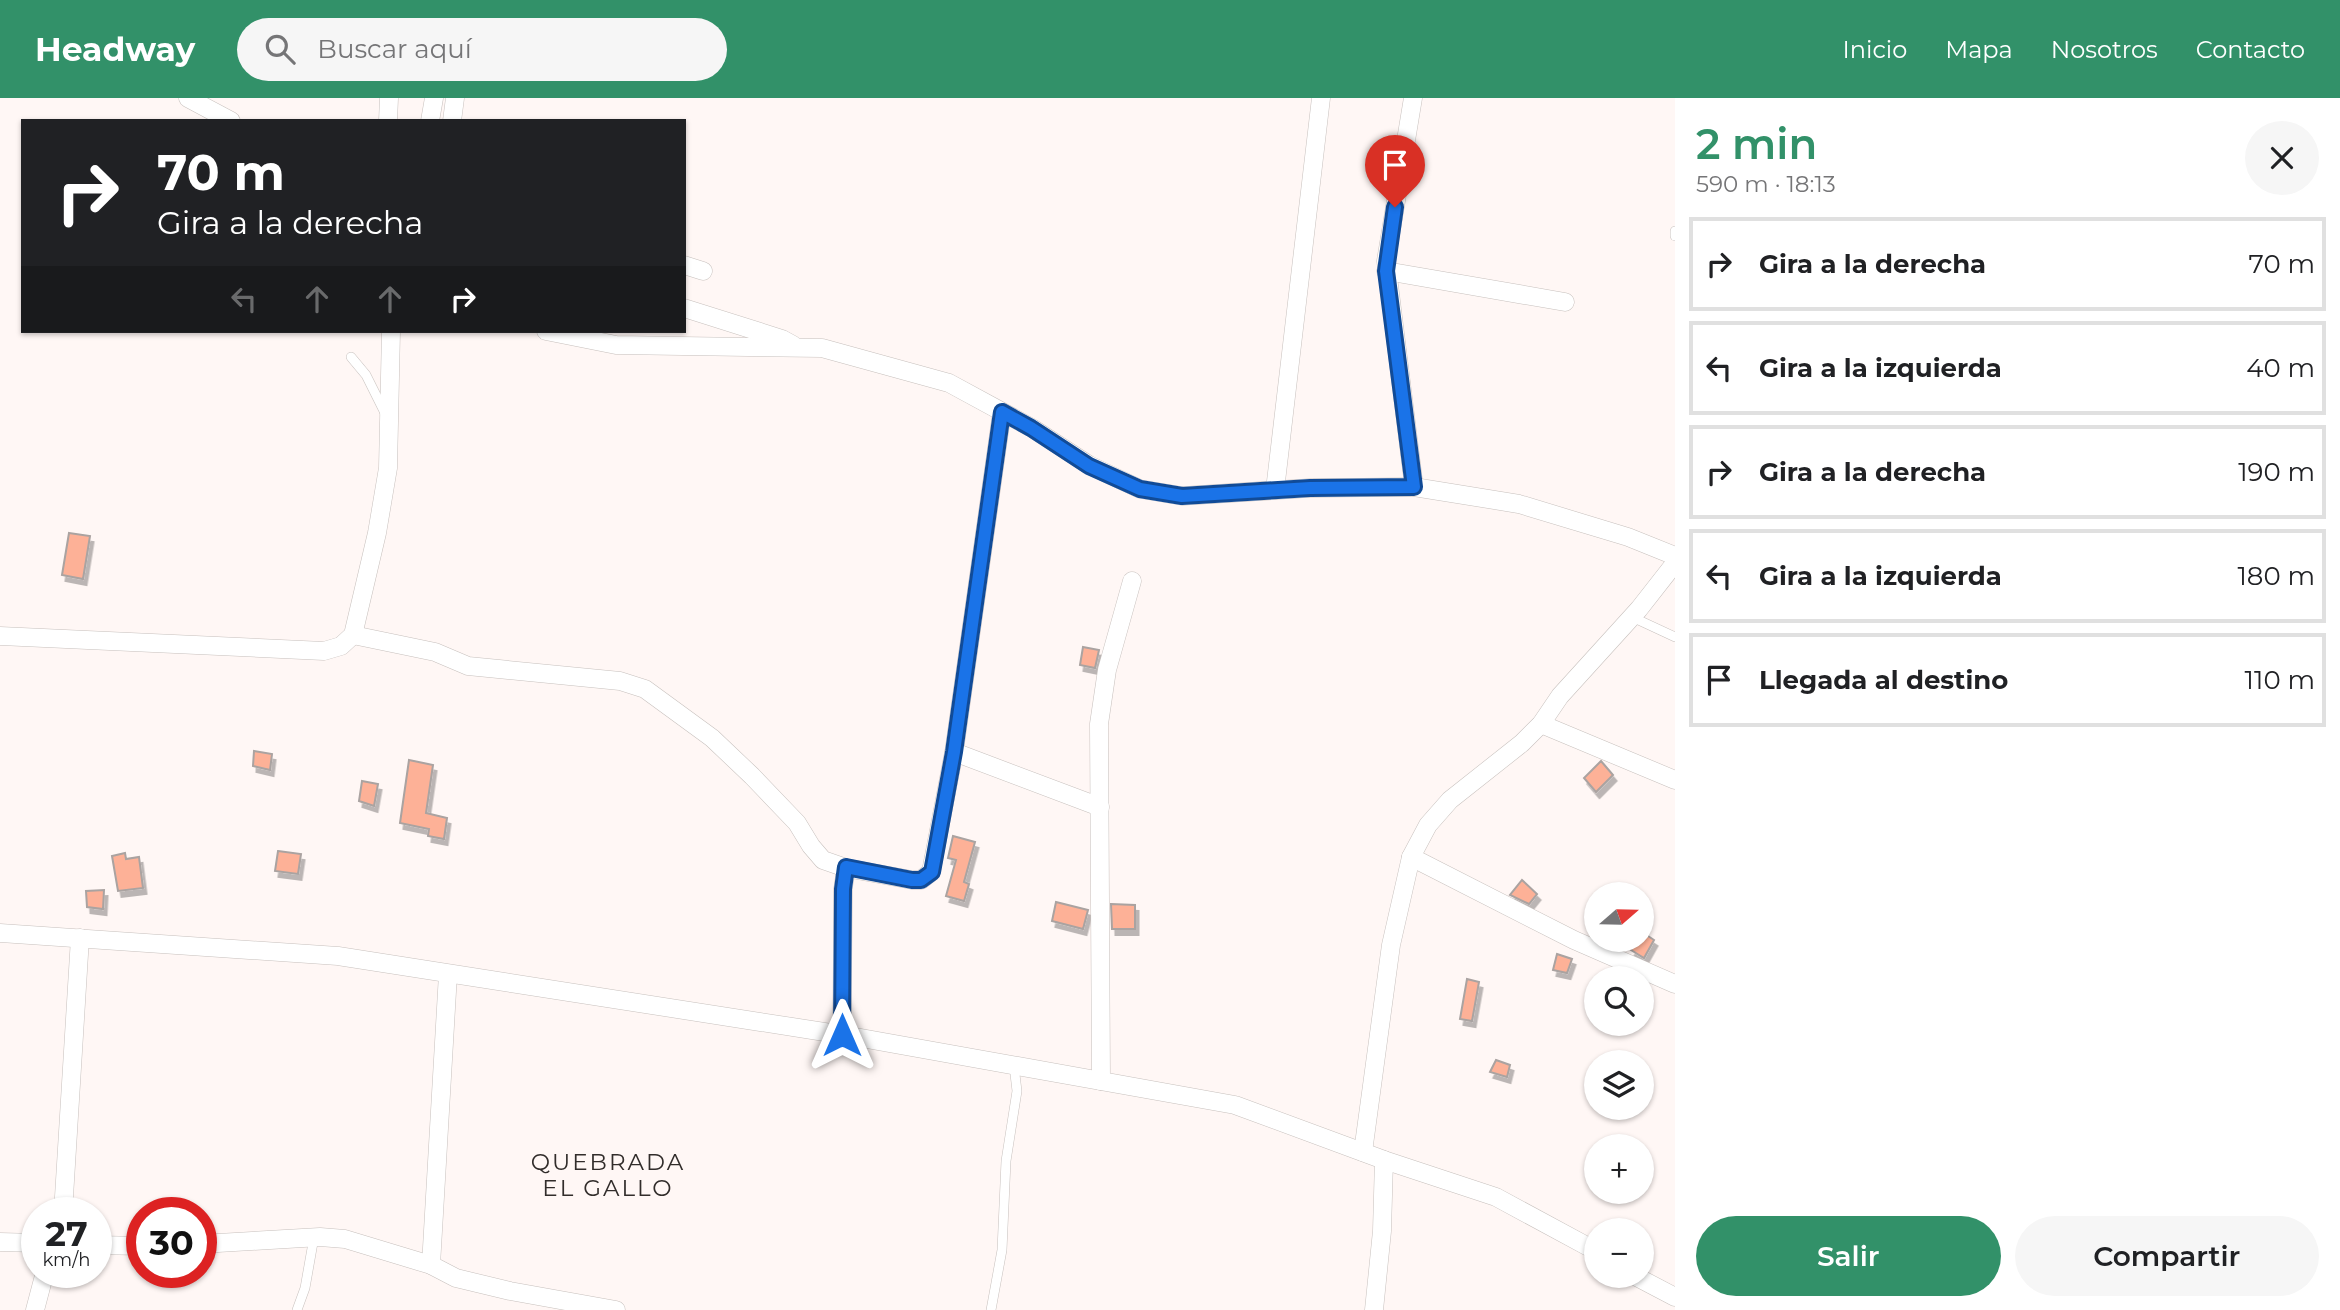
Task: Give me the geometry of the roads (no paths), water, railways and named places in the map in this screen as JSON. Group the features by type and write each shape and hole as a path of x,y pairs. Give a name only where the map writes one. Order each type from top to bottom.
{"street":[{"path":"188,98 227,119"},
{"path":"388,119 389,98"},
{"path":"430,119 434,98"},
{"path":"452,119 455,98"},
{"path":"1275,489 1321,98"},
{"path":"1413,98 1386,271 1414,487"},
{"path":"686,266 703,271"},
{"path":"1386,271 1565,302"},
{"path":"686,309 782,339 798,348"},
{"path":"0,636 324,651 341,646 353,635 377,533 388,468 391,333"},
{"path":"556,333 616,345 822,348 949,383 1031,428 1089,466 1140,489 1182,496 1275,489 1414,487 1519,504 1628,537 1675,556"},
{"path":"353,635 435,652 468,666 620,681 645,689 712,738 752,776 797,823 823,860 912,880 927,878 932,872 954,752 1002,412"},
{"path":"1363,1152 1391,945 1411,857 1428,825 1450,800 1522,743 1541,724 1560,696 1632,617 1675,563"},
{"path":"1101,1082 1099,724 1110,659 1132,581"},
{"path":"1541,724 1675,780"},
{"path":"954,752 1100,807"},
{"path":"1411,857 1574,940 1675,984"},
{"path":"842,1035 843,889 846,867"},
{"path":"0,933 338,956 842,1035 1235,1105 1496,1198 1584,1245"},
{"path":"64,1197 80,938"},
{"path":"431,1265 448,974"},
{"path":"1374,1310 1382,1231 1384,1160"},
{"path":"217,1243 314,1237 345,1239 431,1265 456,1278 542,1304 616,1310"},
{"path":"0,1242 21,1243"},
{"path":"1654,1286 1675,1297"},
{"path":"36,1310 41,1288"}],"lane":[{"path":"351,357 366,375 388,419"},
{"path":"1632,617 1675,637"},
{"path":"991,1310 1002,1250 1006,1161 1017,1091 1014,1066"},
{"path":"297,1310 305,1288 314,1237"}],"district":[{"name":"QUEBRADA EL GALLO","path":"608,1175"}]}
